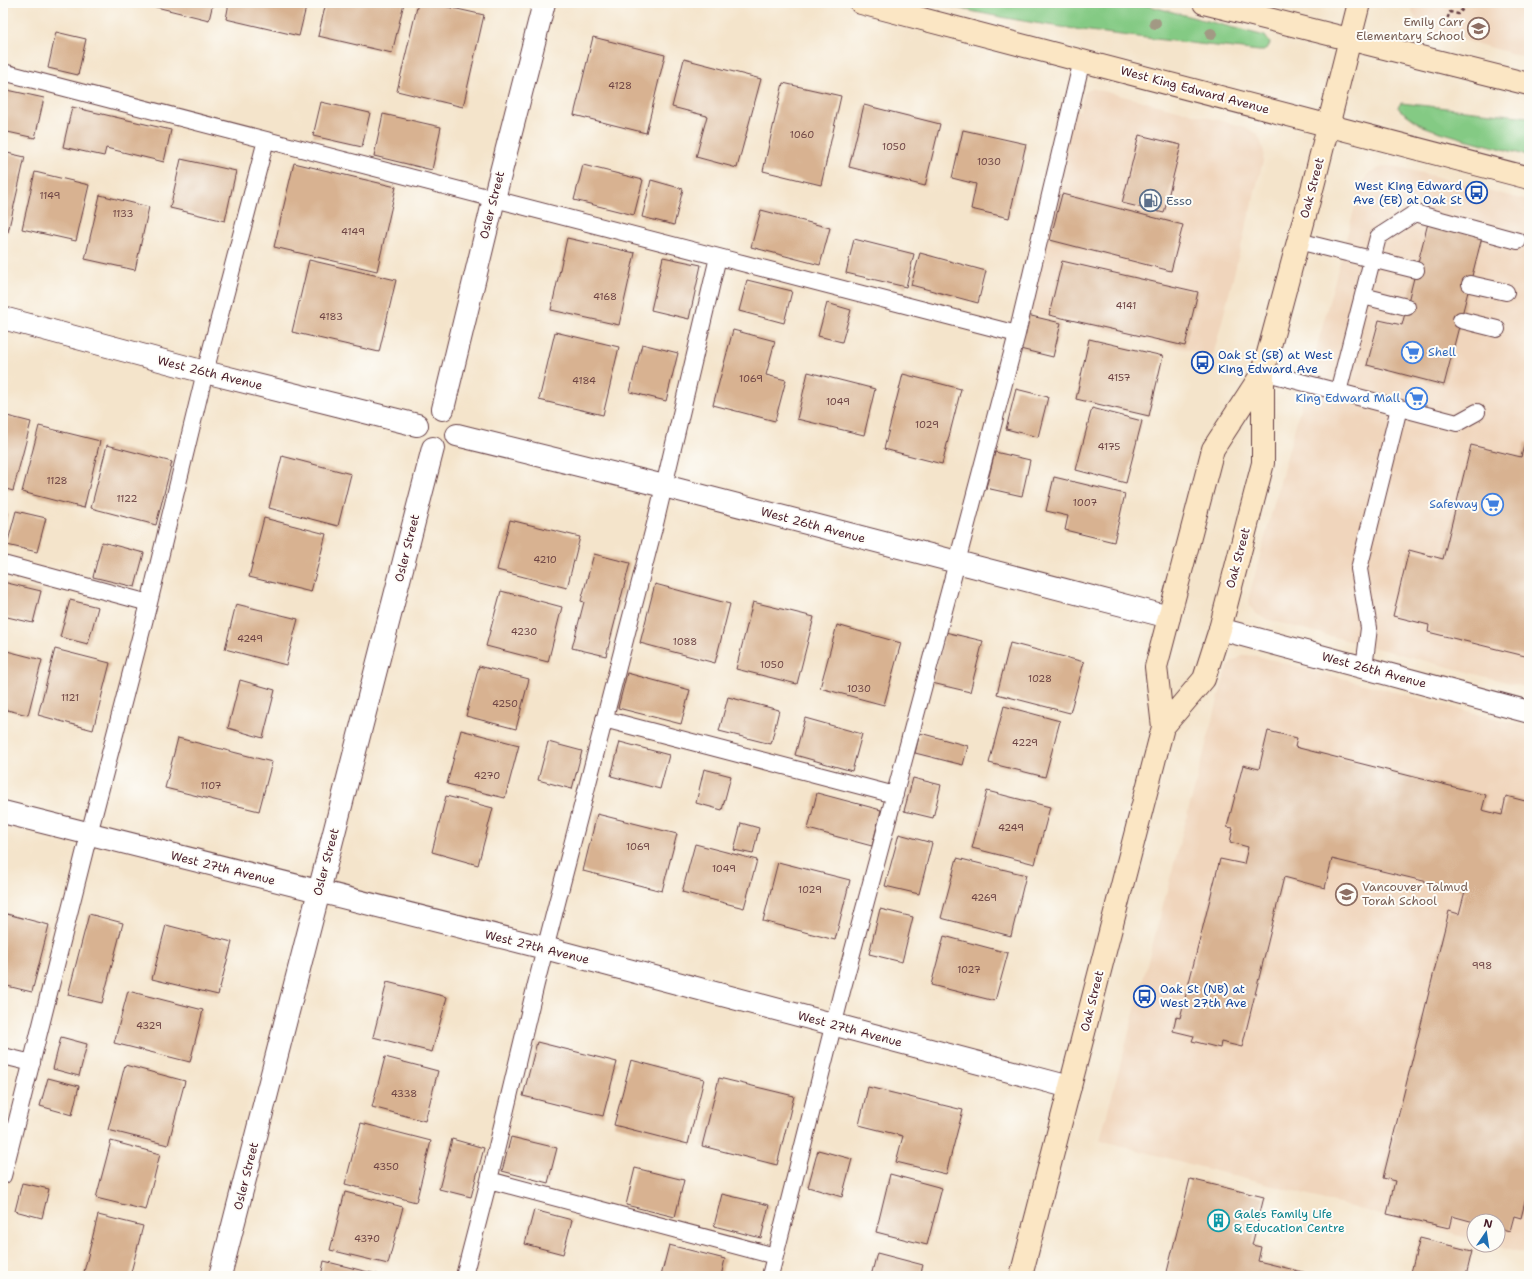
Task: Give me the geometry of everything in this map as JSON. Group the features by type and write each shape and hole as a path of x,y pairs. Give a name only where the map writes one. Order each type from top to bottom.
{"main road":[{"name":"West King Edward Avenue","path":"862,3 1529,178"},
{"path":"1204,3 1529,84"},
{"name":"Oak Street","path":"1163,727 1204,679 1220,629 1263,463 1263,372 1360,3"},
{"name":"Oak Street","path":"1021,1276 1163,727 1156,666 1213,449 1263,372"}],"street":[{"name":"Osler Street","path":"443,409 494,199 544,3"},
{"name":"West 26th Avenue","path":"3,318 205,372 417,425"},
{"path":"434,408 443,409 450,412 456,418 458,426 457,435 447,446 433,448 420,440 417,432 417,425 420,417 426,410 434,408"},
{"name":"West 26th Avenue","path":"457,435 664,486 1169,617"},
{"name":"Osler Street","path":"220,1276 433,448"},
{"name":"West 26th Avenue","path":"1220,629 1529,712"},
{"name":"West 27th Avenue","path":"3,812 545,948 1070,1087"}],"lane":[{"path":"770,1276 833,1025 1017,334 1082,60"},
{"path":"3,72 1017,334"},
{"path":"3,1176 88,834 149,603 205,372 266,140"},
{"path":"1338,392 1378,237 1415,213 1518,241"},
{"path":"1298,241 1416,270"},
{"path":"464,1276 489,1180 545,948 664,486 718,257"},
{"path":"1470,284 1506,292"},
{"path":"1363,296 1407,307"},
{"path":"1461,320 1497,329"},
{"path":"1263,372 1457,423 1478,412"},
{"path":"1364,668 1369,628 1359,569 1398,408"},
{"path":"3,564 149,603"},
{"path":"604,719 895,795"},
{"path":"3,1056 32,1063"},
{"path":"489,1180 775,1256"}],"path":[{"path":"1443,29 1450,12 1458,14 1469,3"}],"shaded area":[{"name":"Emily Carr Elementary School","path":"1409,3 1529,3 1529,58 1434,32 1423,26 1415,18"},
{"path":"1091,88 1245,127 1256,134 1260,139 1264,152 1263,161 1213,356 1022,311 1070,109 1080,111 1083,95"},
{"name":"King Edward Mall","path":"1387,166 1399,167 1529,201 1529,688 1265,619 1255,613 1250,606 1249,596 1360,188 1367,175 1377,169"},
{"name":"Vancouver Talmud Torah School","path":"1244,655 1257,656 1529,727 1529,1254 1506,1248 1506,1213 1466,1213 1466,1238 1100,1140 1225,674 1232,662"}],"green space":[{"path":"936,3 1138,3 1265,36 1270,43 1264,51 1259,51 1137,37 1015,20"},
{"path":"1401,103 1529,117 1529,156 1423,126 1400,110 1398,107"}],"building":[{"path":"140,3 213,3 209,20"},
{"path":"229,3 307,3 299,36 226,19"},
{"path":"326,3 404,3 392,53 318,36"},
{"path":"418,3 430,3 484,15 463,107 397,91"},
{"path":"56,32 86,39 78,75 48,68"},
{"path":"593,37 665,55 646,133 574,115"},
{"path":"684,59 761,79 737,168 696,157 707,116 672,107"},
{"path":"783,83 841,96 821,185 763,171"},
{"path":"3,89 44,98 35,138 3,131"},
{"path":"321,102 370,113 362,147 313,136"},
{"path":"864,105 940,124 925,186 849,167"},
{"path":"72,107 171,130 164,162 106,148 104,156 63,147"},
{"path":"383,114 441,127 432,170 374,156"},
{"path":"963,130 1026,144 1009,218 971,209 976,184 952,178"},
{"path":"1139,135 1181,145 1164,213 1122,203"},
{"path":"3,152 25,157 8,232 3,231"},
{"path":"181,159 236,171 225,221 170,208"},
{"path":"294,163 396,187 377,271 274,247"},
{"path":"583,165 643,180 634,215 574,200"},
{"path":"35,172 89,185 76,241 22,229"},
{"path":"651,180 683,189 674,225 642,217"},
{"path":"1062,194 1183,225 1171,271 1050,240"},
{"path":"100,195 149,207 135,270 85,259"},
{"path":"761,210 830,228 820,265 751,247"},
{"path":"1428,223 1482,237 1444,385 1367,365 1379,320 1402,325"},
{"path":"567,238 635,253 619,325 551,310"},
{"path":"854,239 914,254 906,287 846,273"},
{"path":"920,253 986,271 978,303 911,285"},
{"path":"663,257 701,265 689,319 651,310"},
{"path":"309,260 396,280 379,352 292,332"},
{"path":"1062,261 1198,292 1185,346 1049,315"},
{"path":"747,280 792,291 784,323 739,311"},
{"path":"827,303 851,310 842,342 818,336"},
{"path":"1027,315 1061,323 1053,357 1020,349"},
{"path":"733,330 775,341 766,375 786,380 775,421 713,405"},
{"path":"555,332 619,347 603,415 539,400"},
{"path":"1089,339 1163,356 1149,416 1076,399"},
{"path":"642,344 678,353 666,401 630,392"},
{"path":"808,372 875,389 864,435 797,419"},
{"path":"903,374 961,389 942,464 884,449"},
{"path":"1016,389 1048,397 1038,437 1006,429"},
{"path":"1092,408 1142,421 1126,483 1076,470"},
{"path":"3,415 31,422 13,491 3,488"},
{"path":"39,426 100,441 84,508 22,492"},
{"name":"Safeway","path":"1525,442 1529,443 1529,657 1428,632 1429,625 1393,616 1409,550 1443,559 1471,445 1521,457"},
{"path":"107,445 172,462 156,525 91,508"},
{"path":"995,452 1030,460 1022,496 986,488"},
{"path":"282,456 351,474 338,526 269,508"},
{"path":"1054,477 1125,494 1114,542 1065,530 1068,516 1046,511"},
{"path":"16,511 46,518 37,552 7,545"},
{"path":"3,512 8,513 4,531 3,531"},
{"path":"264,518 326,534 311,592 249,577"},
{"path":"510,520 580,537 567,588 497,570"},
{"path":"102,542 144,553 135,587 93,577"},
{"path":"594,554 630,563 606,656 572,648 584,602 581,601"},
{"path":"3,582 41,591 33,623 3,616"},
{"path":"655,584 730,604 715,663 640,643"},
{"path":"501,591 562,607 548,662 486,646"},
{"path":"70,600 98,607 88,644 60,637"},
{"path":"753,602 814,617 797,684 736,669"},
{"path":"236,604 298,619 286,665 225,649"},
{"path":"837,625 901,643 884,705 820,688"},
{"path":"945,632 983,641 970,692 932,683"},
{"path":"1010,643 1084,662 1070,713 997,694"},
{"path":"55,649 110,663 93,730 38,715"},
{"path":"3,650 42,660 28,715 3,709"},
{"path":"479,666 529,679 516,729 466,716"},
{"path":"627,673 690,690 681,724 618,708"},
{"path":"240,680 275,690 263,738 228,728"},
{"path":"728,697 779,710 771,744 719,731"},
{"path":"1004,706 1060,721 1045,777 989,763"},
{"path":"805,718 862,734 852,771 795,755"},
{"path":"461,730 519,745 505,798 447,784"},
{"path":"1268,731 1297,738 1295,747 1486,795 1482,810 1502,815 1506,796 1529,802 1529,1186 1521,1218 1514,1216 1510,1231 1506,1230 1506,1213 1466,1213 1466,1220 1452,1216 1449,1228 1387,1214 1395,1181 1383,1178 1449,911 1459,914 1465,891 1332,859 1325,888 1284,877 1242,1047 1221,1042 1220,1048 1192,1041 1194,1036 1173,1031 1176,1017 1180,1018 1220,859 1244,864 1248,847 1230,842 1233,828 1227,827 1243,765 1259,769"},
{"path":"920,733 968,746 963,765 915,753"},
{"path":"178,738 272,762 259,811 165,788"},
{"path":"548,742 582,751 572,789 538,780"},
{"path":"620,742 669,755 660,789 611,776"},
{"path":"704,769 731,776 722,810 696,803"},
{"path":"913,778 941,785 933,818 904,811"},
{"path":"987,791 1050,807 1035,864 972,848"},
{"path":"817,793 881,810 872,846 808,829"},
{"path":"446,796 493,808 478,865 432,852"},
{"path":"597,814 677,834 662,891 583,871"},
{"path":"741,823 759,828 753,854 734,850"},
{"path":"899,834 932,843 919,894 885,886"},
{"path":"695,844 757,860 744,908 682,892"},
{"path":"957,858 1026,875 1011,936 941,918"},
{"path":"778,862 850,880 835,940 763,921"},
{"path":"880,909 913,917 902,962 869,954"},
{"path":"3,913 49,925 32,992 3,985"},
{"path":"89,914 123,923 102,1003 68,995"},
{"path":"166,925 232,942 218,995 152,979"},
{"path":"944,936 1008,953 995,1001 931,985"},
{"path":"387,982 447,997 432,1052 373,1037"},
{"path":"128,991 203,1010 190,1062 114,1043"},
{"path":"61,1037 87,1044 79,1076 53,1069"},
{"path":"537,1042 617,1062 603,1116 523,1096"},
{"path":"385,1057 438,1071 425,1121 372,1107"},
{"path":"631,1060 704,1079 688,1144 614,1125"},
{"path":"125,1065 185,1081 168,1145 108,1130"},
{"path":"48,1078 79,1086 72,1115 40,1106"},
{"path":"719,1078 794,1096 777,1165 702,1146"},
{"path":"868,1087 963,1110 946,1174 896,1162 903,1136 859,1125"},
{"path":"361,1123 431,1141 416,1202 345,1184"},
{"path":"511,1137 557,1148 548,1183 502,1171"},
{"path":"452,1139 484,1148 471,1197 439,1189"},
{"path":"111,1141 160,1154 146,1210 96,1198"},
{"path":"818,1150 852,1159 842,1197 808,1187"},
{"path":"635,1168 684,1180 675,1217 626,1205"},
{"path":"890,1174 942,1188 927,1245 876,1232"},
{"name":"Gales Family Life & Education Centre","path":"1190,1179 1264,1197 1252,1245 1261,1247 1258,1261 1319,1276 1166,1276"},
{"path":"22,1183 49,1189 42,1218 15,1211"},
{"path":"345,1192 403,1207 388,1264 330,1250"},
{"path":"722,1194 769,1205 761,1238 714,1226"},
{"path":"534,1210 572,1220 563,1254 525,1244"},
{"path":"98,1215 143,1226 130,1276 83,1276"},
{"path":"1420,1238 1466,1250 1466,1253 1472,1253 1466,1276 1410,1276"},
{"path":"669,1245 725,1259 721,1276 661,1276"},
{"path":"877,1253 923,1265 920,1276 871,1276"},
{"path":"324,1261 380,1275 380,1276 321,1276"}],"place":[{"name":"Emily Carr Elementary School","path":"1479,29"},
{"name":"West King Edward Ave (EB) at Oak St","path":"1477,193"},
{"name":"Esso","path":"1150,201"},
{"name":"Shell","path":"1412,352"},
{"name":"Oak St (SB) at West King Edward Ave","path":"1203,362"},
{"name":"King Edward Mall","path":"1416,398"},
{"name":"Safeway","path":"1493,504"},
{"name":"Vancouver Talmud Torah School","path":"1347,894"},
{"name":"Oak St (NB) at West 27th Ave","path":"1145,996"},
{"name":"Gales Family Life & Education Centre","path":"1219,1221"}]}
